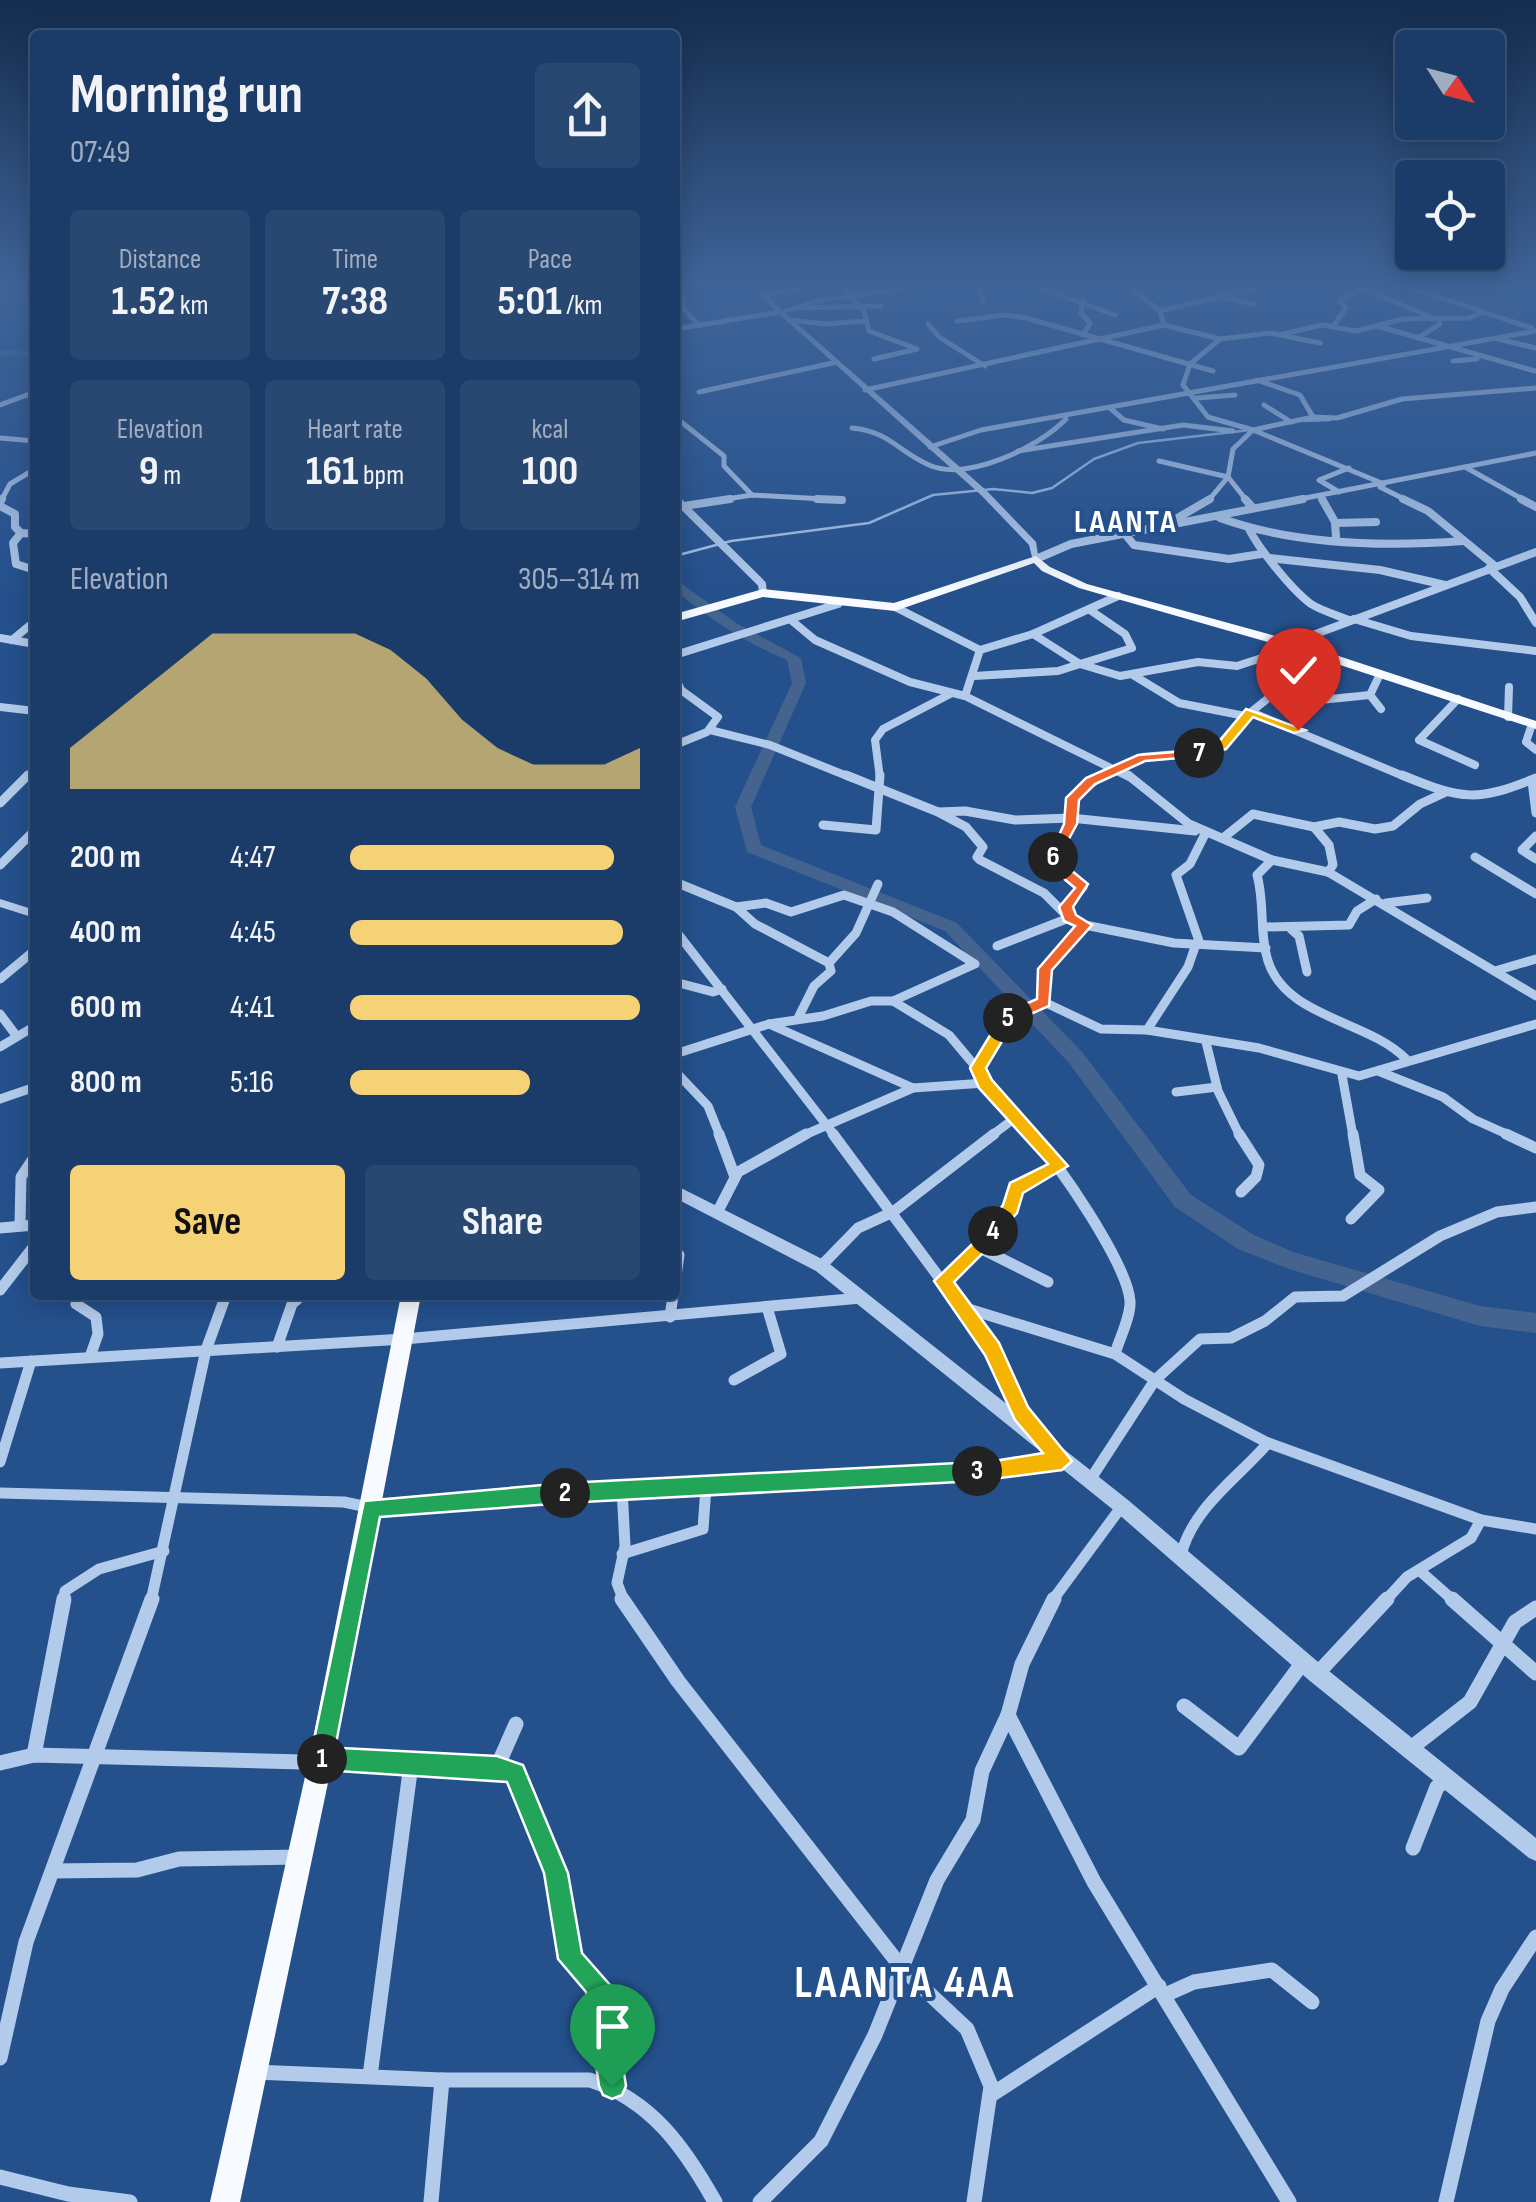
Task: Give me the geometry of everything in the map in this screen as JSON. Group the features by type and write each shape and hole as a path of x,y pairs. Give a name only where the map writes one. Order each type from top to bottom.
{"main road":[{"path":"680,617 763,593 799,594 838,604 896,607 1036,559 1054,574 1118,596 1292,645 1534,725"},
{"path":"225,2202 321,1759 410,1300"}],"street":[{"path":"700,392 715,389"},
{"path":"865,389 876,394 984,493 1032,544 1036,559 1071,544 1220,518 1253,508 1382,486 1536,453"},
{"path":"876,394 896,389"},
{"path":"1188,389 1208,417 1243,438"},
{"path":"1195,396 1223,389"},
{"path":"1282,389 1300,395 1313,417"},
{"path":"852,428 878,430 934,470 956,471 1012,451 1182,425 1252,430 1313,417 1337,418 1438,394 1524,389"},
{"path":"0,405 30,394"},
{"path":"1012,451 1078,412 1195,396 1235,395"},
{"path":"1264,405 1291,422"},
{"path":"1110,408 1124,420 1164,429"},
{"path":"930,447 981,430 1066,418"},
{"path":"680,422 724,456 724,466 752,495"},
{"path":"1164,526 1204,506 1228,478 1232,449 1252,430"},
{"path":"1252,430 1350,468 1428,511 1492,567 1520,597 1536,623"},
{"path":"0,438 30,441"},
{"path":"1159,461 1228,478 1253,508"},
{"path":"1465,467 1536,507"},
{"path":"1339,492 1319,480 1350,468"},
{"path":"30,472 10,484 0,505 15,514 15,527 21,533 30,534"},
{"path":"684,506 752,495 842,500"},
{"path":"1321,496 1336,537"},
{"path":"680,502 762,584 763,593"},
{"path":"1220,518 1249,528 1396,544 1463,542"},
{"path":"1334,524 1376,522"},
{"path":"1249,528 1265,556 1314,606 1361,626 1536,650"},
{"path":"21,533 13,543 16,564 30,568"},
{"path":"1124,534 1134,544 1229,559 1265,556 1380,570 1445,586"},
{"path":"1033,634 1102,674 1132,674 1198,662 1237,666 1536,552"},
{"path":"896,607 980,650 1033,634 1118,596"},
{"path":"680,653 838,604"},
{"path":"974,676 1058,671 1132,648 1125,634 1090,610"},
{"path":"791,620 815,640 910,682 965,696 1120,769 1180,818 1206,832 1272,860 1328,872 1536,996"},
{"path":"12,640 30,625"},
{"path":"0,638 30,643"},
{"path":"997,946 1068,912 1083,887 1052,859 1071,818 1073,798 1080,789 1142,757 1214,751 1247,715 1298,674 1302,652 1292,645"},
{"path":"965,696 980,650"},
{"path":"1132,674 1178,703 1247,715 1446,792 1472,798 1491,796 1534,779 1536,814"},
{"path":"1370,694 1380,674"},
{"path":"1508,716 1509,686"},
{"path":"680,688 718,716 710,730 680,744"},
{"path":"823,826 876,830 880,790 875,740 894,723 952,693"},
{"path":"1320,700 1370,694"},
{"path":"1370,694 1381,709"},
{"path":"1458,699 1418,740 1475,766"},
{"path":"0,706 30,710"},
{"path":"1534,725 1526,742 1536,750"},
{"path":"710,730 770,745 938,812 966,827 983,847 977,857 980,860 1085,925 1120,936 1139,934 1198,943 1214,939 1266,948"},
{"path":"0,803 30,774"},
{"path":"1222,838 1253,814 1314,828 1339,822 1374,830 1394,826 1420,804 1446,792"},
{"path":"938,812 965,811 1016,820 1071,818 1206,832"},
{"path":"1314,828 1329,845 1333,866 1328,872"},
{"path":"1148,1030 1170,988 1190,964 1198,943 1176,874 1190,864 1206,832"},
{"path":"0,865 30,835"},
{"path":"1536,836 1522,850 1536,859"},
{"path":"1475,857 1536,894"},
{"path":"1272,860 1257,875 1270,970 1292,994 1330,1017 1389,1039 1406,1059"},
{"path":"680,884 736,907 755,924 830,963"},
{"path":"799,1016 814,986 830,971 830,963 856,933 878,884"},
{"path":"680,1052 799,1016 824,1016 871,1001 893,1001 976,964 917,925 844,895 791,912 766,903 736,907"},
{"path":"1265,927 1349,925 1350,918 1381,901 1427,898"},
{"path":"0,903 30,912"},
{"path":"1044,1002 1045,969 1085,925"},
{"path":"1291,928 1299,936 1308,972"},
{"path":"680,936 893,1212 992,1349 1022,1414 1062,1461"},
{"path":"0,980 30,954"},
{"path":"1495,971 1536,959"},
{"path":"680,983 713,992 722,989"},
{"path":"893,1001 949,1036 978,1068 985,1084 1060,1166 1106,1245 1130,1301 1115,1354"},
{"path":"978,1068 1010,1017 1044,1002 1101,1029 1148,1030 1260,1048 1342,1075 1359,1076 1406,1059 1536,1024"},
{"path":"0,1014 15,1034"},
{"path":"769,1024 836,1050 913,1088"},
{"path":"0,1047 30,1028"},
{"path":"1206,1042 1217,1087 1234,1129 1259,1165 1256,1177 1241,1192"},
{"path":"1377,1070 1443,1097 1473,1118 1536,1148"},
{"path":"1342,1075 1360,1175 1379,1190 1351,1219"},
{"path":"680,1076 708,1106 735,1178"},
{"path":"718,1211 735,1178 754,1161 826,1124 913,1088 985,1084"},
{"path":"1176,1092 1217,1087"},
{"path":"0,1099 30,1089"},
{"path":"821,1266 858,1228 893,1212 1016,1118"},
{"path":"20,1225 21,1177 30,1164"},
{"path":"943,1281 1002,1222 1016,1188 1060,1166"},
{"path":"680,1192 821,1266 1122,1506 1311,1668 1536,1851"},
{"path":"1090,1480 1155,1380 1200,1340 1231,1338 1265,1321 1296,1296 1343,1296 1440,1236 1497,1212 1536,1207"},
{"path":"0,1228 30,1225"},
{"path":"978,1247 1048,1282"},
{"path":"0,1290 30,1251"},
{"path":"0,1363 91,1354 404,1339 862,1298"},
{"path":"77,1300 76,1304 96,1317 98,1334 91,1354"},
{"path":"0,2058 26,1942 98,1757 164,1551 206,1350 224,1300"},
{"path":"276,1347 296,1300"},
{"path":"670,1317 672,1300"},
{"path":"961,1307 1115,1354 1268,1443 1480,1520 1536,1530"},
{"path":"734,1380 781,1354 767,1308"},
{"path":"0,1462 30,1361"},
{"path":"1180,1555 1182,1542 1212,1500 1268,1443"},
{"path":"0,1493 344,1502 372,1508 622,1488 954,1474 1062,1461"},
{"path":"622,1554 703,1529 706,1487"},
{"path":"622,1488 622,1554 617,1584 620,1595 678,1681 902,1968 968,2029 991,2095 974,2202"},
{"path":"760,2202 820,2141 875,2035 937,1880 973,1820 982,1771 1008,1716 1022,1664 1047,1608 1122,1506"},
{"path":"1184,1706 1239,1748 1311,1668 1407,1577 1471,1538 1480,1520"},
{"path":"34,1755 65,1591 81,1576 164,1551"},
{"path":"1419,1570 1536,1673"},
{"path":"1411,1748 1470,1702 1514,1622 1536,1608"},
{"path":"1008,1716 1094,1882 1289,2202"},
{"path":"497,1767 516,1724"},
{"path":"0,1762 34,1755 321,1759 506,1768 522,1783 556,1873 571,1959 598,1986 612,2086"},
{"path":"370,2076 410,1764"},
{"path":"1413,1848 1437,1787 1449,1778"},
{"path":"53,1871 137,1870 179,1860 300,1857"},
{"path":"1446,2202 1458,2166 1465,2108 1498,1998 1536,1937"},
{"path":"991,2095 1162,1990 1272,1970 1312,2002"},
{"path":"254,2072 442,2080 590,2080 612,2086 681,2142 716,2202"},
{"path":"431,2202 442,2080"},
{"path":"0,2176 68,2194 130,2202"}],"waterway":[{"path":"1304,421 1330,420"},
{"path":"680,555 731,541 869,523 933,495 993,489 1032,493 1052,488 1094,459 1138,443 1250,430"},
{"path":"680,587 731,626 794,658 799,683 743,807 753,848 951,927 1076,1058 1183,1201 1246,1242 1289,1260 1480,1316 1536,1323"}],"district":[{"name":"LAANTA","path":"1126,522"},
{"name":"LAANTA 4AA","path":"905,1983"}],"route":[{"path":"612,2086 598,1986 571,1959 556,1873 524,1797 522,1783 515,1774 497,1767 321,1759 372,1508 622,1488 954,1474 1062,1461 1022,1414 992,1349 943,1281 1002,1222 1016,1188 1060,1166 985,1084 978,1068 990,1055 1010,1017 1044,1002 1045,969 1081,934 1085,925 1069,918 1066,907 1083,887 1052,859 1070,824 1073,798 1080,789 1142,757 1214,751 1251,712 1298,730"}]}
